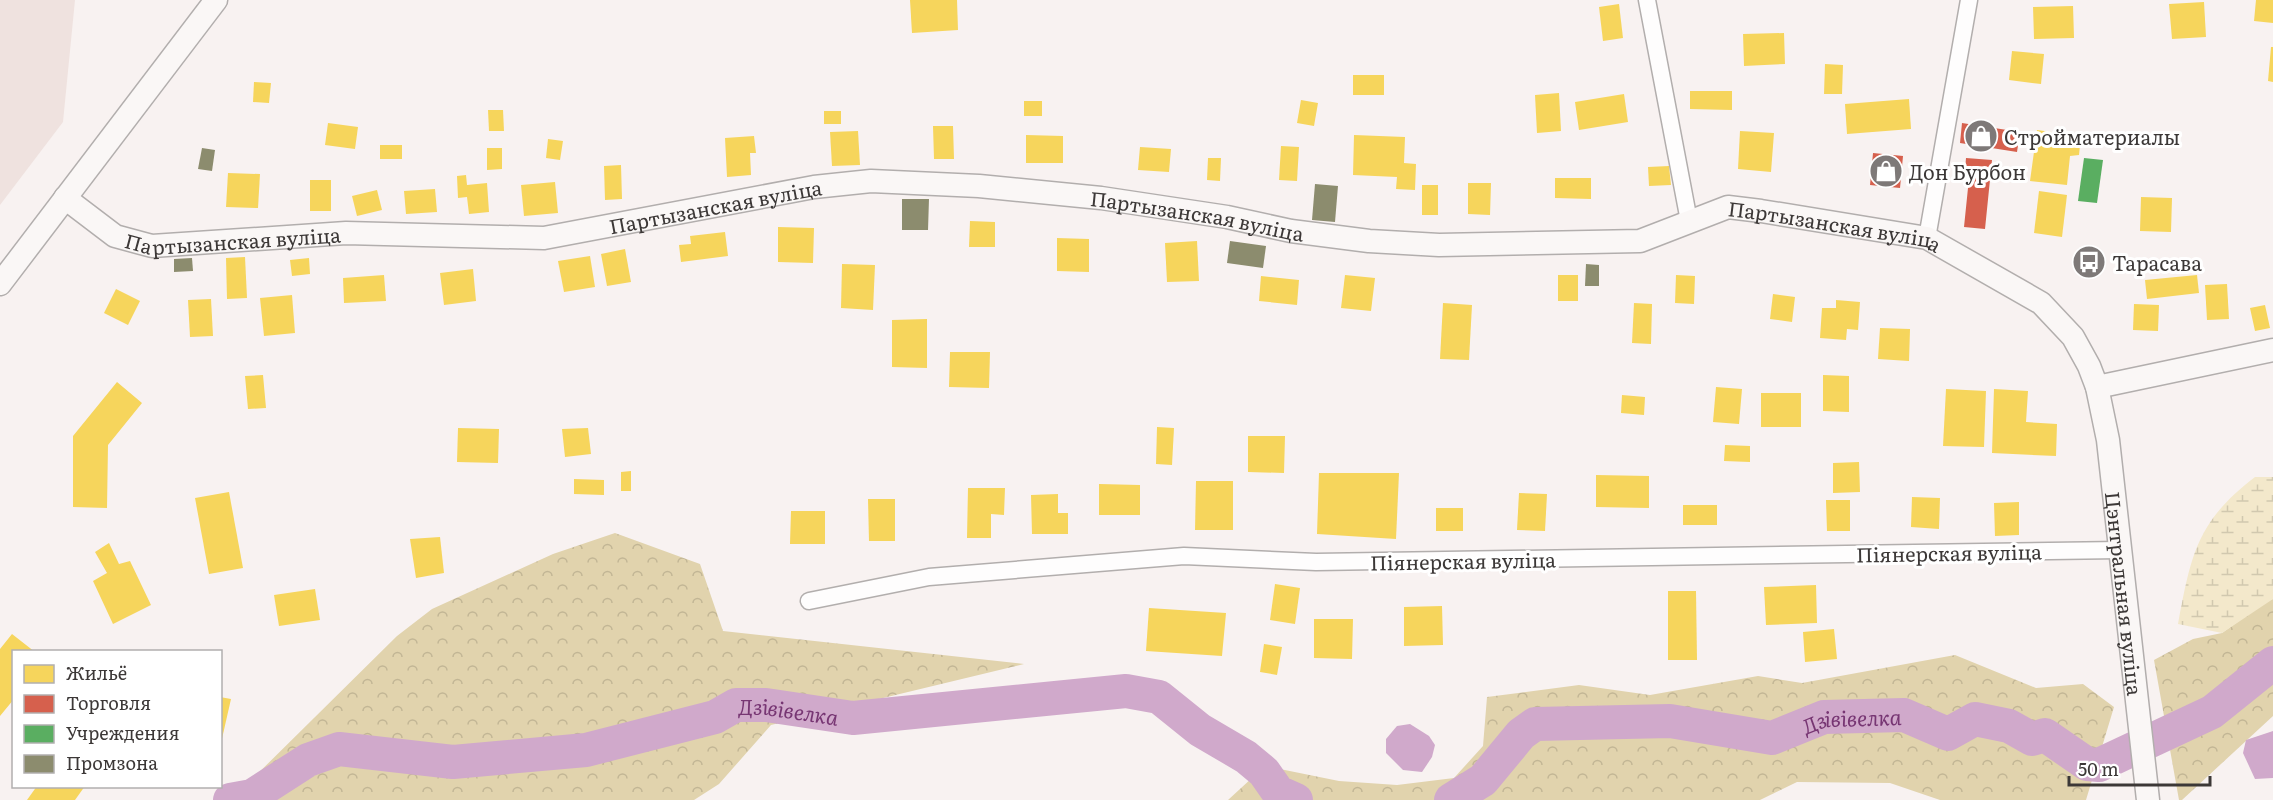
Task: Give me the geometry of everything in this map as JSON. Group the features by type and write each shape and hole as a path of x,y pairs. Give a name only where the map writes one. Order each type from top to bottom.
{"street":[{"path":"0,284 216,0"},
{"path":"1647,0 1689,221"},
{"path":"1927,238 1969,0"},
{"name":"Партызанская вуліца","path":"65,198 115,236 152,246 346,233 544,238 814,187 871,181 979,186 1101,198 1227,217 1291,231 1369,241 1439,245 1640,241 1728,207 1927,238 2050,310 2073,337 2097,387"},
{"path":"2097,387 2273,350"},
{"name":"Цэнтральная вуліца","path":"2097,387 2108,440 2148,790"},
{"name":"Піянерская вуліца","path":"809,601 929,577 1184,556 1316,562 2120,550"}],"shaded area":[{"path":"0,0 75,0 63,122 0,205"},
{"path":"1108,677 1130,679 1150,687 1159,697 1155,706 1133,702 1113,694 1102,685"},
{"path":"1410,724 1429,736 1435,745 1432,757 1422,772 1403,770 1386,753 1386,739 1397,726"},
{"path":"2273,731 2273,778 2255,779 2243,753 2246,740"}],"green space":[{"path":"2255,477 2273,477 2273,599 2222,633 2178,624 2187,579 2199,542 2220,509"},
{"path":"615,533 700,564 723,631 1024,664 771,725 719,784 694,800 231,800 397,636 432,609 553,554"},
{"path":"2273,599 2273,716 2182,800 2179,800 2154,660 2193,639 2222,633"},
{"path":"1955,655 2036,688 2083,684 2114,707 2086,800 1940,800 1890,783 1797,782 1760,800 1228,800 1265,766 1339,781 1397,785 1454,778 1483,746 1487,697 1579,685 1650,695 1758,676 1802,683"}],"building: Жильё":[{"path":"910,0 957,0 958,30 912,33"},
{"path":"2256,0 2273,0 2273,23 2254,21"},
{"path":"2204,2 2206,37 2172,39 2169,4"},
{"path":"1619,4 1623,38 1603,41 1599,7"},
{"path":"2073,6 2074,38 2034,39 2033,7"},
{"path":"1784,33 1785,64 1744,66 1743,34"},
{"path":"2271,47 2273,47 2273,82 2268,81"},
{"path":"2012,51 2044,54 2041,84 2009,80"},
{"path":"1825,64 1843,65 1842,94 1824,94"},
{"path":"1353,75 1384,75 1384,95 1353,95"},
{"path":"254,82 271,83 269,103 253,102"},
{"path":"1690,91 1732,91 1732,110 1690,109"},
{"path":"1559,93 1561,131 1537,133 1535,95"},
{"path":"1624,94 1628,122 1579,130 1575,102"},
{"path":"1909,99 1911,129 1847,134 1845,104"},
{"path":"1301,100 1318,103 1314,126 1297,123"},
{"path":"1024,101 1042,101 1042,116 1024,116"},
{"path":"488,110 503,110 504,131 489,131"},
{"path":"824,111 841,111 841,124 824,124"},
{"path":"328,123 358,127 355,149 325,145"},
{"path":"933,126 953,126 954,159 934,159"},
{"path":"2037,130 2081,136 2079,155 2070,156 2067,185 2030,181"},
{"path":"858,131 860,165 832,166 830,132"},
{"path":"1740,131 1774,133 1771,172 1738,169"},
{"path":"1026,135 1063,136 1063,163 1026,163"},
{"path":"1354,135 1405,137 1404,163 1416,164 1415,190 1396,189 1397,177 1353,175"},
{"path":"754,136 756,153 750,153 751,175 727,177 725,138"},
{"path":"548,139 563,141 560,160 546,158"},
{"path":"380,145 402,145 402,159 380,159"},
{"path":"1281,146 1299,147 1297,181 1279,180"},
{"path":"1140,147 1171,149 1169,172 1138,170"},
{"path":"487,148 502,148 502,169 487,170"},
{"path":"1208,158 1221,158 1220,181 1207,180"},
{"path":"621,165 622,199 605,200 604,166"},
{"path":"1669,166 1671,185 1649,186 1648,167"},
{"path":"228,173 260,174 258,208 226,207"},
{"path":"466,175 467,185 487,183 489,212 469,214 467,197 458,198 457,176"},
{"path":"1555,178 1591,178 1591,199 1555,198"},
{"path":"310,180 331,180 331,211 310,211"},
{"path":"555,182 558,213 524,216 521,185"},
{"path":"1468,183 1491,183 1490,215 1468,214"},
{"path":"1422,185 1438,185 1438,215 1422,215"},
{"path":"435,189 437,212 406,214 404,191"},
{"path":"377,190 382,210 357,216 352,196"},
{"path":"2039,191 2067,195 2062,237 2034,233"},
{"path":"2141,197 2172,198 2171,232 2140,231"},
{"path":"970,221 995,222 995,247 969,247"},
{"path":"778,227 814,228 813,263 778,262"},
{"path":"725,232 728,256 681,262 679,245 691,244 690,236"},
{"path":"1057,238 1089,239 1089,272 1057,271"},
{"path":"1197,241 1199,281 1167,282 1165,243"},
{"path":"625,249 631,282 607,286 601,254"},
{"path":"590,256 595,287 564,292 558,261"},
{"path":"245,257 247,298 227,299 226,258"},
{"path":"309,258 310,274 292,276 290,260"},
{"path":"842,264 875,265 873,310 841,308"},
{"path":"473,269 476,301 444,305 440,273"},
{"path":"384,275 386,301 344,303 343,278"},
{"path":"1345,275 1375,278 1371,311 1341,308"},
{"path":"1558,275 1578,275 1578,301 1558,301"},
{"path":"1676,275 1695,276 1694,304 1675,303"},
{"path":"2197,275 2199,293 2147,299 2145,280"},
{"path":"1261,276 1299,280 1297,305 1259,301"},
{"path":"2227,284 2229,319 2207,320 2205,285"},
{"path":"116,289 140,301 128,325 104,313"},
{"path":"1773,294 1795,297 1792,322 1770,319"},
{"path":"292,295 295,333 264,336 260,298"},
{"path":"211,299 213,336 190,337 188,300"},
{"path":"1836,300 1860,302 1858,330 1847,329 1846,340 1820,338 1822,308 1836,308"},
{"path":"1443,303 1472,305 1469,360 1440,359"},
{"path":"1634,303 1652,304 1651,344 1632,343"},
{"path":"2134,304 2159,305 2158,331 2133,330"},
{"path":"2265,305 2270,328 2255,331 2250,308"},
{"path":"927,319 927,368 892,367 892,320"},
{"path":"1880,328 1910,329 1909,361 1878,359"},
{"path":"950,352 990,352 989,388 949,387"},
{"path":"263,375 266,408 248,409 245,376"},
{"path":"1823,375 1849,376 1849,412 1823,411"},
{"path":"117,382 142,403 108,445 107,508 73,507 73,436"},
{"path":"1716,387 1742,389 1739,424 1713,422"},
{"path":"1946,389 1986,391 1984,447 1943,446"},
{"path":"1994,389 2028,391 2026,422 2057,424 2056,456 1992,453"},
{"path":"1761,393 1801,393 1801,427 1761,427"},
{"path":"1622,395 1645,397 1644,415 1621,413"},
{"path":"1157,427 1174,428 1172,465 1156,464"},
{"path":"458,428 499,429 498,463 457,462"},
{"path":"588,428 591,454 565,457 562,429"},
{"path":"1248,436 1285,436 1284,473 1248,472"},
{"path":"1725,445 1750,446 1750,462 1724,461"},
{"path":"1859,462 1860,492 1833,493 1833,463"},
{"path":"631,471 631,491 621,491 621,472"},
{"path":"1319,473 1399,473 1396,539 1317,534"},
{"path":"1596,475 1649,476 1649,508 1596,507"},
{"path":"574,479 604,480 604,495 574,494"},
{"path":"1196,481 1233,481 1233,530 1195,530"},
{"path":"1099,484 1140,485 1140,515 1099,515"},
{"path":"968,488 1005,488 1004,515 991,514 991,538 967,538"},
{"path":"229,492 243,568 209,574 195,498"},
{"path":"1519,493 1547,494 1545,531 1517,530"},
{"path":"1058,494 1058,513 1068,513 1068,534 1032,534 1031,495"},
{"path":"1912,497 1940,498 1939,529 1911,527"},
{"path":"868,499 895,499 895,541 869,541"},
{"path":"1826,500 1850,500 1850,531 1827,531"},
{"path":"2019,502 2019,535 1995,536 1994,503"},
{"path":"1683,505 1717,505 1717,525 1683,525"},
{"path":"1436,508 1463,508 1463,531 1436,531"},
{"path":"791,511 825,511 825,544 790,544"},
{"path":"440,537 444,573 416,578 410,539"},
{"path":"109,543 119,564 130,561 151,605 113,624 93,581 107,573 95,552"},
{"path":"1275,584 1300,588 1295,624 1270,620"},
{"path":"1816,585 1817,623 1766,625 1764,587"},
{"path":"315,589 320,620 279,626 274,595"},
{"path":"1668,591 1696,591 1697,660 1668,660"},
{"path":"1442,606 1443,645 1404,646 1404,607"},
{"path":"1149,608 1226,613 1222,656 1146,651"},
{"path":"1314,619 1353,619 1352,659 1314,658"},
{"path":"1834,629 1837,659 1805,662 1803,632"},
{"path":"12,634 32,650 12,650 12,701 0,716 0,649"},
{"path":"1264,644 1282,647 1277,675 1260,672"},
{"path":"222,697 231,699 222,739"},
{"path":"36,788 84,788 75,800 27,800"}],"building: Торговля":[{"path":"1962,123 2020,132 2017,152 1960,143"},
{"name":"Дон Бурбон","path":"1873,153 1903,156 1900,188 1870,185"},
{"path":"1966,158 1992,160 1985,229 1964,227 1968,188 1964,182"}],"building: Учреждения":[{"path":"2084,158 2103,160 2097,203 2078,201"}],"building: Промзона":[{"path":"202,148 215,150 212,171 198,169"},
{"path":"1315,184 1338,186 1335,222 1312,220"},
{"path":"902,199 929,199 928,230 902,230"},
{"path":"1230,241 1266,246 1263,268 1227,263"},
{"path":"192,258 193,271 174,272 174,259"},
{"path":"1586,264 1599,265 1599,286 1585,286"}],"waterway":[{"name":"Дзівівелка","path":"1451,800 1483,780 1521,734 1535,724 1670,721 1772,738 1824,717 1904,715 1948,734 1975,719 2009,726 2032,739 2045,735 2087,764 2099,765 2212,712 2273,663"},
{"name":"Дзівівелка","path":"230,800 252,796 308,760 339,749 453,762 586,750 715,717 736,705 766,705 853,718 1126,691 1159,697 1200,730 1246,757 1264,772 1278,792 1296,800"}],"place":[{"name":"Стройматериалы","path":"1981,136"},
{"name":"Дон Бурбон","path":"1886,171"},
{"name":"Тарасава","path":"2089,262"}]}
